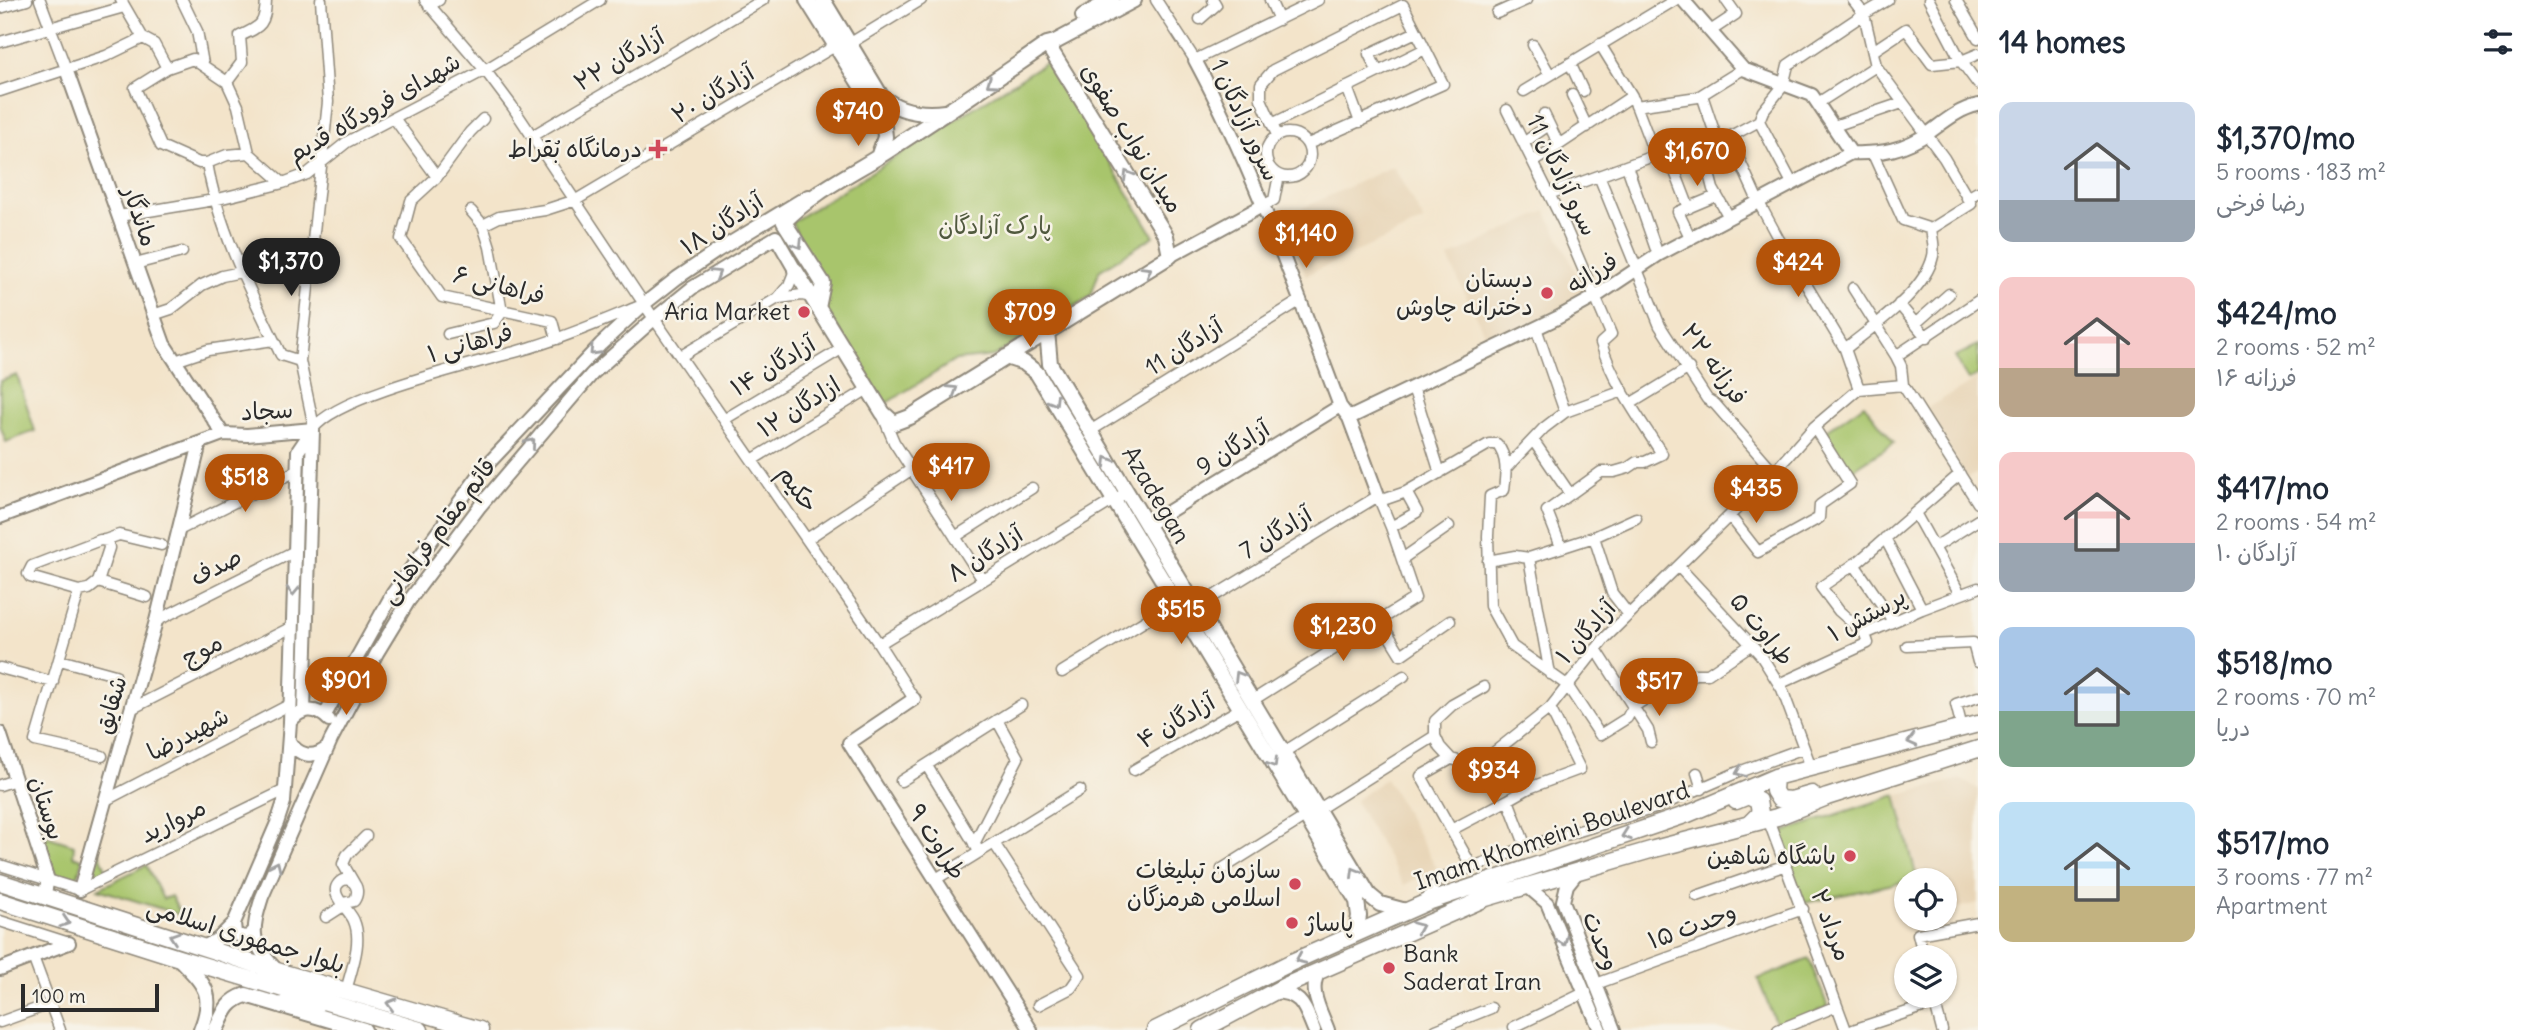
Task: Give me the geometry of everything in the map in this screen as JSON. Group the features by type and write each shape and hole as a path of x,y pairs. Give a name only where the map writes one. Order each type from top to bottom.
{"main road":[{"path":"807,0 842,45 881,106 885,137 878,157"},
{"path":"823,0 842,45"},
{"path":"815,302 823,284 784,222 826,186 952,110 1048,40 1112,0"},
{"path":"1048,40 1055,42 1134,0"},
{"name":"میدان نواب صفوی","path":"1048,40 1166,236 1170,256"},
{"path":"881,106 931,114 952,110"},
{"path":"795,270 888,421 894,423 910,417 1170,256"},
{"name":"Azadegan","path":"1048,331 1049,364 1369,895 1380,904 1406,911"},
{"path":"1006,357 1024,363 1037,373 1040,364 1049,364"},
{"name":"Azadegan","path":"1037,373 1357,901 1359,916 1356,933"},
{"path":"1240,709 1253,701"},
{"name":"Imam Khomeini Boulevard","path":"1155,1030 1268,974 1425,903 1681,816 1775,778 1970,726"},
{"name":"Imam Khomeini Boulevard","path":"1202,1030 1272,992 1486,898 1769,819 1827,797 1978,749"},
{"path":"1947,758 1978,760"},
{"path":"1775,778 1774,791 1779,799 1791,800 1819,793 1827,797"},
{"path":"1681,816 1748,796 1758,801 1761,807 1760,813 1749,824"},
{"path":"1305,817 1319,809"},
{"name":"بلوار جمهوری اسلامی","path":"0,882 46,888 277,971 480,1030"},
{"name":"بلوار جمهوری اسلامی","path":"0,901 420,1030"},
{"path":"179,958 205,986 209,1008 201,1030"},
{"path":"216,1030 226,1008 237,998 246,995 357,1029"},
{"path":"282,1006 329,1002"}],"street":[{"path":"0,8 27,0"},
{"name":"ماندگار","path":"40,0 163,344 223,434"},
{"path":"183,0 197,31 203,64"},
{"path":"304,711 314,428 300,361 319,165 328,102 321,0"},
{"name":"شهدای فرودگاه قدیم","path":"118,216 214,200 283,183 307,174 347,142 485,69 600,0"},
{"name":"آزادگان ۲۲","path":"532,136 763,0"},
{"name":"آزادگان ۲۰","path":"483,225 499,217 545,210 576,200 921,0"},
{"name":"سرور آزادگان 1","path":"1156,0 1195,60 1217,101 1301,300 1340,406 1349,418 1379,499"},
{"path":"1200,19 1216,5 1213,0"},
{"path":"1270,0 1279,20"},
{"path":"1195,60 1318,0"},
{"path":"1497,13 1526,0"},
{"path":"1524,91 1675,0"},
{"path":"1683,0 1712,30 1743,69 1812,95 1851,153 1873,154 1903,147 1927,134 1954,114 1978,105"},
{"path":"1712,30 1736,14 1726,0"},
{"path":"1853,0 1864,14 1876,66 1927,134 1969,201"},
{"path":"1549,194 1667,151 1729,137 1759,121 1763,111 1783,86 1788,65 1888,0"},
{"path":"1929,0 1961,61 1978,84"},
{"path":"1956,0 1978,38"},
{"path":"227,82 242,62 240,36 257,29 265,19 266,1"},
{"path":"431,2 485,69 645,304"},
{"path":"0,42 122,3 144,38 154,44 167,68"},
{"path":"1277,135 1261,99 1261,83 1273,70 1403,5 1443,84 1308,144"},
{"path":"1873,51 1906,29 1932,64 1961,61 1978,54"},
{"path":"1378,72 1369,54 1416,32"},
{"path":"1,89 106,56 144,38"},
{"path":"1600,44 1634,101 1655,155"},
{"path":"1534,45 1550,75"},
{"path":"1272,124 1425,49"},
{"path":"249,153 227,155 207,163 199,163 161,146 135,88 167,68 193,59 203,64 227,82 238,106 249,153 283,183"},
{"path":"1570,63 1583,91"},
{"path":"1818,103 1876,66"},
{"path":"1533,162 1634,101 1694,99 1743,69"},
{"path":"1347,87 1360,122"},
{"path":"1572,95 1587,127"},
{"path":"1702,95 1717,140"},
{"path":"1834,125 1902,103"},
{"name":"سرو آزادگان 11","path":"1507,110 1549,194 1611,334 1601,343 1623,391"},
{"path":"1544,114 1559,145"},
{"path":"394,118 437,177 482,119"},
{"path":"1759,121 1792,183"},
{"path":"1523,143 1549,125"},
{"path":"1291,132 1308,144 1310,160 1301,173 1279,176 1268,166 1265,159 1267,145 1277,135 1291,132"},
{"path":"1729,137 1758,201 1845,349 1859,389 1903,385"},
{"path":"1701,144 1716,196 1729,217"},
{"path":"1667,151 1689,208"},
{"name":"فرزانه","path":"1349,418 1595,297 1658,256 1851,153"},
{"path":"1873,154 1903,220 1931,229"},
{"path":"207,163 214,200 241,272 281,355 300,361"},
{"path":"1627,166 1658,256"},
{"path":"1170,256 1274,200 1279,176"},
{"name":"فرزانه ۲۲","path":"1599,176 1660,326 1707,399 1715,404 1774,472"},
{"name":"فراهانی ۶","path":"437,177 411,201 401,239 442,297 552,321 557,339"},
{"name":"آزادگان ۱۸","path":"645,304 717,251 826,186"},
{"path":"1931,229 1978,192"},
{"path":"1691,239 1678,212 1716,196"},
{"path":"448,334 494,323 502,312 490,247 483,225 471,211"},
{"path":"1845,349 1899,304 1924,277 1934,254 1931,229"},
{"name":"قائم مقام فراهانی","path":"254,930 262,897 331,740 372,661 408,602 480,506 592,374 692,288 776,237 795,270"},
{"path":"135,264 183,252"},
{"path":"153,315 172,309 202,285 222,276 309,264"},
{"path":"681,356 778,298 789,285 795,270"},
{"path":"1853,288 1896,356 1901,366 1903,385 1978,503"},
{"path":"1915,324 1949,294"},
{"path":"778,298 802,295 815,302"},
{"name":"آزادگان 11","path":"1090,431 1301,300"},
{"path":"1896,356 1927,338 1978,301"},
{"name":"حکیم","path":"645,304 914,699"},
{"name":"فراهانی ۱","path":"314,428 322,418 355,401 557,339 645,304"},
{"name":"قائم مقام فراهانی","path":"325,715 393,593 485,467 601,344 645,304"},
{"path":"1899,304 1927,338"},
{"path":"1536,328 1565,412"},
{"path":"174,361 208,350 273,340"},
{"name":"آزادگان ۱۴","path":"724,419 843,348"},
{"path":"1630,404 1689,368"},
{"path":"1413,387 1440,472"},
{"name":"ازادگان ۱۲","path":"752,460 868,389"},
{"name":"آزادگان ۱","path":"1451,759 1478,762 1550,708 1596,649 1774,472 1815,427 1859,389"},
{"path":"1561,547 1547,511 1601,472 1620,470 1637,462 1645,463 1662,454 1623,391 1565,412 1506,468 1504,490 1490,496 1490,606 1500,626 1512,646 1567,685 1600,735 1627,718 1633,707 1665,686 1695,674 1708,674 1752,644"},
{"path":"878,405 894,442 982,580"},
{"name":"آزادگان 9","path":"1147,525 1340,406"},
{"path":"894,442 895,435 910,417"},
{"path":"1730,516 1758,552 1819,518 1821,505 1850,484 1815,427"},
{"path":"204,947 218,939 234,923 284,802 289,741 287,730 290,722 298,451 314,428"},
{"name":"سجاد","path":"223,434 247,435 314,428"},
{"path":"0,517 223,434"},
{"path":"1533,440 1570,494"},
{"name":"شقایق","path":"80,890 156,621 200,443"},
{"name":"آزادگان 7","path":"1062,672 1175,603 1193,600 1379,499 1406,492 1489,444 1497,444 1504,456 1506,468"},
{"path":"807,539 912,469"},
{"path":"179,530 298,470"},
{"path":"1865,634 1839,611 1821,586 1854,564 1960,474"},
{"path":"955,537 1032,488"},
{"name":"آزادگان ۸","path":"879,644 1127,492"},
{"path":"1391,527 1417,512 1406,492"},
{"path":"1253,701 1415,598 1379,499"},
{"path":"1915,513 1960,594"},
{"path":"1488,561 1515,556 1529,558 1594,537 1636,518"},
{"path":"1935,547 1978,520"},
{"path":"1402,559 1449,526"},
{"path":"105,540 108,541 109,548 98,582 89,589 79,591 30,576 28,570 32,566 119,535 161,545"},
{"path":"1594,537 1612,593 1629,615"},
{"path":"1885,538 1922,609"},
{"name":"صدف","path":"156,621 295,551"},
{"path":"1529,558 1550,674"},
{"path":"1854,564 1893,621"},
{"name":"طراوت ۵","path":"1679,567 1752,644 1779,684 1811,767"},
{"path":"98,582 147,597"},
{"name":"پرستش ۱","path":"1779,684 1868,643 1865,634 1978,588"},
{"path":"79,591 35,741 102,756"},
{"path":"1380,621 1401,655 1450,621"},
{"name":"موج","path":"131,709 292,627"},
{"path":"1908,646 1976,642 1978,662"},
{"path":"1596,649 1648,730 1651,742"},
{"path":"290,651 308,653"},
{"path":"60,660 116,675"},
{"path":"0,667 53,682"},
{"path":"1284,752 1404,676"},
{"path":"1472,866 1421,776 1451,759 1440,747 1435,736 1435,721 1452,705 1484,687"},
{"path":"1970,726 1956,704 1978,697"},
{"name":"طراوت ۹","path":"914,699 849,743 1031,1030"},
{"name":"شهیدرضا","path":"106,800 289,705"},
{"path":"901,780 1021,705"},
{"path":"1451,830 1529,788 1580,769 1550,708"},
{"name":"آزادگان ۴","path":"1134,770 1240,709"},
{"path":"289,741 300,753 311,755 325,749 331,740 332,729 325,715 315,710 304,711 290,722"},
{"path":"977,848 1018,758 997,720"},
{"path":"1319,809 1435,736"},
{"name":"بوستان","path":"1,737 46,888"},
{"path":"1425,903 1437,880 1526,847 1655,808 1804,748"},
{"path":"927,766 977,848"},
{"path":"1698,773 1702,789"},
{"path":"0,785 15,780"},
{"name":"مروارید","path":"80,890 285,790"},
{"path":"936,879 977,848 994,843 1080,790"},
{"path":"1508,800 1526,847"},
{"path":"1655,808 1681,816"},
{"path":"1222,869 1305,817"},
{"name":"مرداد ۲","path":"1769,819 1846,1030"},
{"path":"354,921 358,889 343,864 347,855 366,836"},
{"path":"994,843 1080,975 1071,988 1038,1005"},
{"path":"0,865 46,888 80,890"},
{"path":"1697,896 1786,865"},
{"name":"وحدت","path":"1579,870 1567,884 1563,901 1591,988 1600,1030"},
{"path":"346,991 358,940 354,921 335,891 342,881 355,883"},
{"name":"وحدت","path":"1527,886 1547,903 1614,1030"},
{"path":"1547,903 1554,893 1563,901"},
{"path":"342,902 354,901 358,895"},
{"path":"326,917 340,908 342,902"},
{"name":"وحدت ۱۵","path":"1514,1027 1591,988 1803,909"},
{"path":"0,921 69,943"},
{"path":"234,923 234,930 242,937 249,936 254,930"},
{"path":"1921,945 1918,934 1978,923"},
{"path":"254,930 260,952 277,971"},
{"path":"0,970 69,943"},
{"path":"33,957 60,1030"},
{"path":"1321,970 1317,975 1314,991 1328,1030"},
{"path":"1272,992 1286,993 1303,1003 1314,1030"},
{"path":"0,1022 50,1004"},
{"path":"1778,1030 1802,1026 1837,1006"},
{"path":"1436,1030 1491,1008"},
{"path":"1853,1030 1912,1008"},
{"path":"1936,1008 1942,1030"}],"shaded area":[{"path":"1393,166 1424,221 1306,275 1282,218"},
{"path":"1546,211 1587,295 1488,342 1448,258"},
{"path":"1978,379 1978,473 1967,478 1927,408"},
{"path":"1386,778 1437,868 1404,885 1355,801"},
{"path":"1960,779 1978,789 1978,903 1957,908 1957,868 1915,868 1896,796"}],"green space":[{"name":"پارک آزادگان","path":"1048,61 1154,236 1099,271 1091,296 994,356 956,360 885,404 825,308 792,222"},
{"path":"1978,345 1978,375 1968,380 1955,357"},
{"path":"17,375 35,431 6,442 0,425 0,381"},
{"path":"1864,404 1894,443 1849,472 1824,432"},
{"name":"باشگاه شاهین","path":"1896,795 1914,868 1894,868 1894,884 1804,903 1780,833"},
{"path":"46,836 74,845 73,856 82,859 76,884 53,876 42,846"},
{"path":"99,851 107,872 88,881"},
{"path":"146,865 163,899 171,896 181,915 98,889"},
{"path":"1809,959 1828,1007 1777,1027 1758,979"}],"place":[{"name":"درمانگاه بُقراط","path":"658,149"},
{"name":"دبستان دخترانه چاوش","path":"1547,293"},
{"name":"Aria Market","path":"804,312"},
{"name":"باشگاه شاهین","path":"1850,856"},
{"name":"سازمان تبلیغات اسلامی هرمزگان","path":"1295,884"},
{"name":"پاساژ","path":"1292,923"},
{"name":"Bank Saderat Iran","path":"1389,968"}]}
